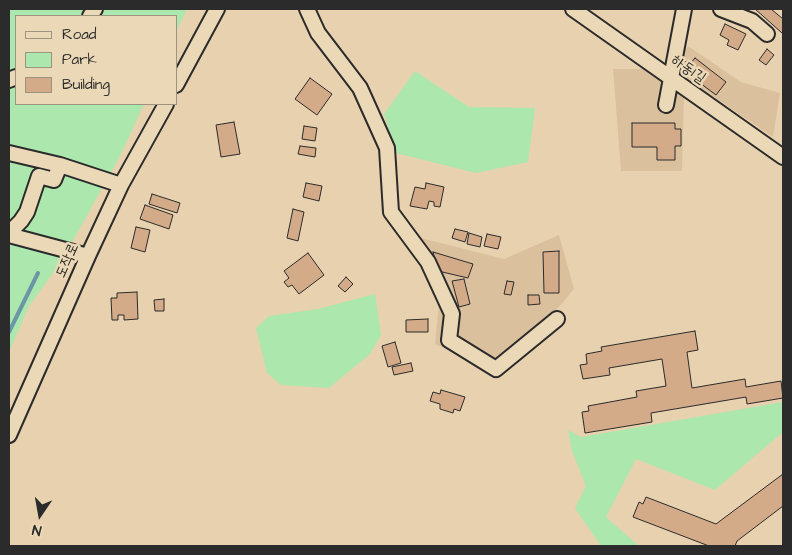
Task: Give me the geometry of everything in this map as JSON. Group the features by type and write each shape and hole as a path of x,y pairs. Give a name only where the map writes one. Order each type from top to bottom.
{"street":[{"path":"178,81 217,9"},
{"path":"307,9 318,33 360,88 388,148 391,212 428,262 452,314 449,340 496,369 558,319"},
{"name":"하동1길","path":"574,9 783,157"},
{"path":"666,105 684,9"},
{"path":"721,9 752,21 767,34"},
{"name":"도작로","path":"9,435 121,185 165,105"},
{"path":"9,153 60,165 121,185"},
{"path":"60,165 54,180 39,176 26,212 21,221 9,234 88,256"}],"shaded area":[{"path":"688,46 741,82 780,93 773,137 673,69"},
{"path":"613,69 652,69 684,92 682,171 621,171"},
{"path":"559,235 574,289 502,374 435,344 439,304 417,237 504,259"}],"green space":[{"path":"9,9 187,9 178,28 178,15 15,15 15,105 144,105 120,156 61,262 29,306 9,352"},
{"path":"415,71 469,107 535,108 528,162 476,173 396,153 384,114"},
{"path":"375,294 381,335 370,354 329,388 281,385 267,373 256,328 269,316 318,309"},
{"path":"783,402 783,432 715,490 636,459 606,517 639,546 601,546 575,508 586,486 572,451 568,430 581,437"}],"building":[{"path":"755,9 771,9 783,19 783,32 782,33"},
{"path":"725,24 746,34 738,50 727,45 729,40 720,35"},
{"path":"767,49 774,55 766,65 759,60"},
{"path":"695,58 726,82 716,95 680,68 685,61 690,64"},
{"path":"310,78 332,94 317,115 295,99"},
{"path":"234,122 240,154 221,157 216,125"},
{"path":"632,123 675,123 675,129 681,129 681,146 675,146 675,160 657,160 657,147 632,147"},
{"path":"304,126 317,128 315,141 302,139"},
{"path":"300,146 316,148 315,157 298,154"},
{"path":"306,183 322,186 319,201 303,197"},
{"path":"426,183 444,187 440,207 434,206 434,202 429,201 427,209 410,206 415,187 425,189"},
{"path":"152,194 180,203 177,213 149,204"},
{"path":"145,205 173,215 169,229 140,219"},
{"path":"293,209 304,212 298,241 287,238"},
{"path":"136,227 150,230 145,252 131,248"},
{"path":"455,229 468,232 465,242 452,238"},
{"path":"469,233 482,237 480,247 467,244"},
{"path":"487,234 501,237 498,249 484,246"},
{"path":"559,251 559,293 544,293 543,252"},
{"path":"433,252 473,264 468,278 438,271"},
{"path":"308,253 324,275 299,294 292,285 288,287 284,282 289,278 284,271"},
{"path":"346,277 353,284 345,292 338,286"},
{"path":"464,279 470,304 459,307 452,281"},
{"path":"507,281 514,282 511,295 504,294"},
{"path":"137,292 138,319 124,320 124,315 118,315 118,320 112,320 111,298 117,298 117,293"},
{"path":"528,295 539,295 540,304 528,305"},
{"path":"164,299 164,311 155,311 154,300"},
{"path":"428,319 428,332 406,332 406,320"},
{"path":"695,331 698,350 687,352 692,388 745,379 746,387 781,381 783,398 747,404 746,397 651,413 652,422 585,433 582,412 589,411 588,406 637,397 636,391 666,386 662,359 609,368 610,375 583,379 580,365 587,364 586,354 602,351 601,347"},
{"path":"395,342 401,363 388,367 382,346"},
{"path":"411,363 413,371 394,375 392,367"},
{"path":"441,390 465,397 460,411 454,409 453,413 440,409 440,404 430,401 433,392 440,394"},
{"path":"783,474 783,506 737,541 735,546 709,546 633,517 639,502 643,504 646,497 716,524"}],"waterway":[{"path":"9,332 38,273"}]}
